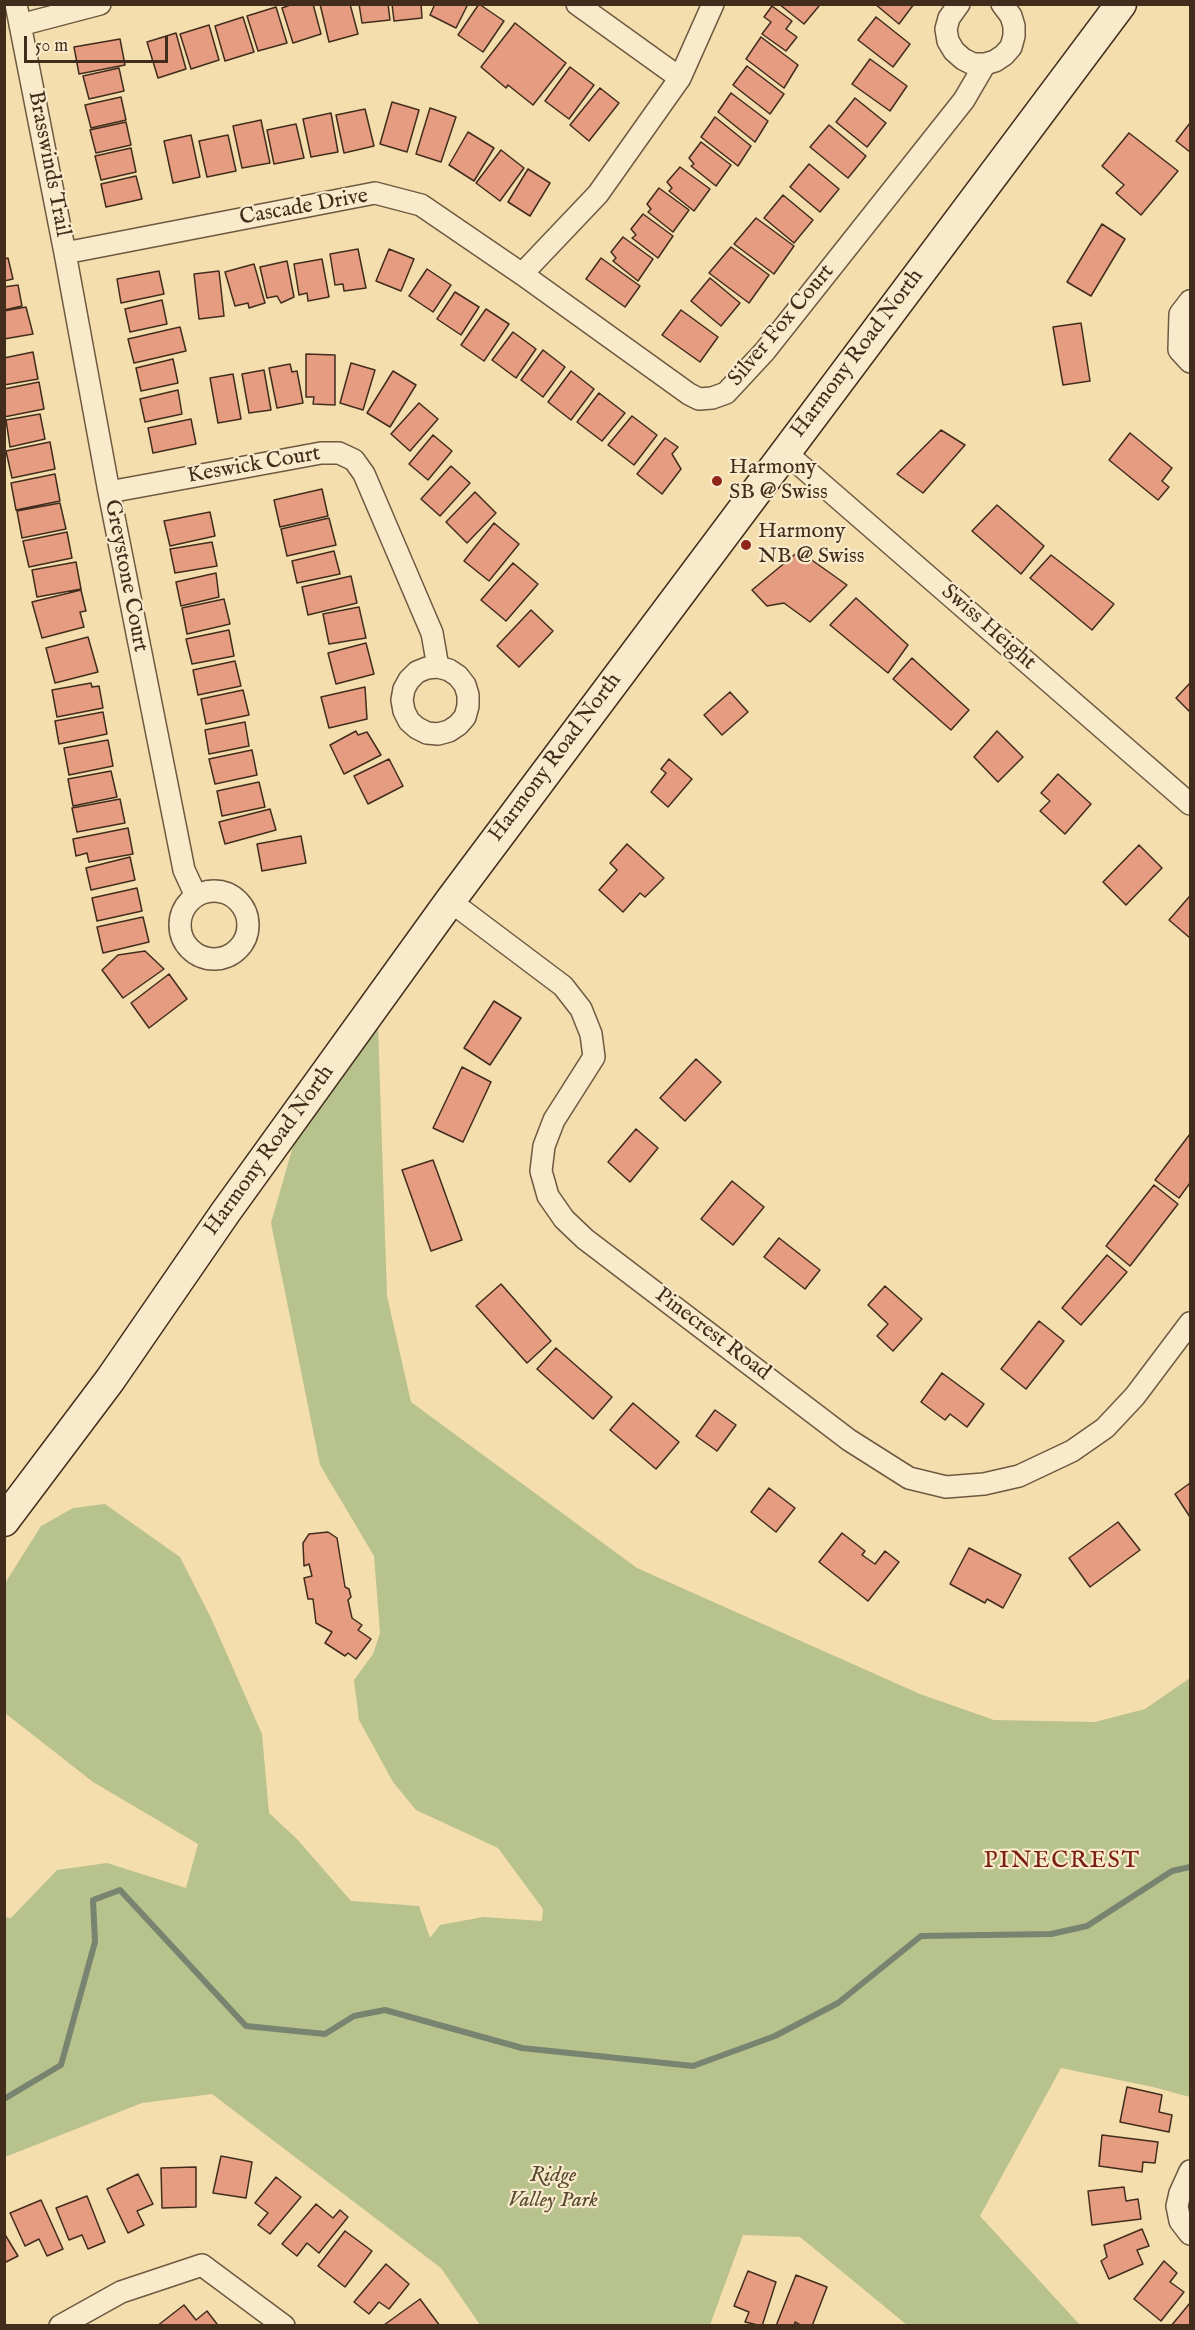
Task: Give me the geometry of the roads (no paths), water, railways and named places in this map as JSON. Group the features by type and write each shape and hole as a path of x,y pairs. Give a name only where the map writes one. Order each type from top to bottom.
{"main road":[{"name":"Harmony Road North","path":"4,1521 110,1380 225,1212 450,901 1121,4"}],"street":[{"name":"Brasswinds Trail","path":"16,4 65,253"},
{"path":"20,25 100,4"},
{"path":"577,4 680,78"},
{"path":"522,274 598,194 680,78 713,4"},
{"path":"959,4 949,18 946,29 948,41 963,59 973,64 985,64"},
{"name":"Silver Fox Court","path":"522,274 689,394 699,399 712,398 726,393 765,351 964,100 985,64 995,61 1011,47 1014,26 1011,16 1002,4"},
{"name":"Cascade Drive","path":"65,253 375,193 421,206 522,274"},
{"name":"Greystone Court","path":"65,253 109,492 184,870 196,896"},
{"path":"1191,301 1180,314 1179,350 1191,363"},
{"name":"Swiss Height","path":"785,452 1191,804"},
{"name":"Keswick Court","path":"109,492 321,453 339,453 354,460 364,474 432,633 438,667"},
{"name":"Pinecrest Road","path":"450,901 538,965 563,987 581,1009 591,1034 594,1057 554,1120 544,1146 541,1171 548,1196 564,1219 585,1239 849,1440 909,1478 946,1487 984,1484 1019,1476 1072,1451 1105,1428 1135,1396 1191,1323"},
{"path":"1191,2171 1180,2193 1177,2206 1180,2221 1191,2234"},
{"path":"60,2325 122,2292 202,2265 284,2325"}],"waterway":[{"path":"4,2099 61,2065 95,1942 93,1900 120,1890 246,2026 325,2034 354,2016 385,2010 522,2048 693,2066 775,2036 838,2003 921,1936 1051,1934 1087,1926 1172,1871 1190,1867"}],"place":[{"name":"Harmony SB @ Swiss","path":"717,481"},
{"name":"Harmony NB @ Swiss","path":"746,545"}],"district":[{"name":"PINECREST","path":"1062,1862"}],"park label":[{"name":"Ridge Valley Park","path":"553,2188"}]}
